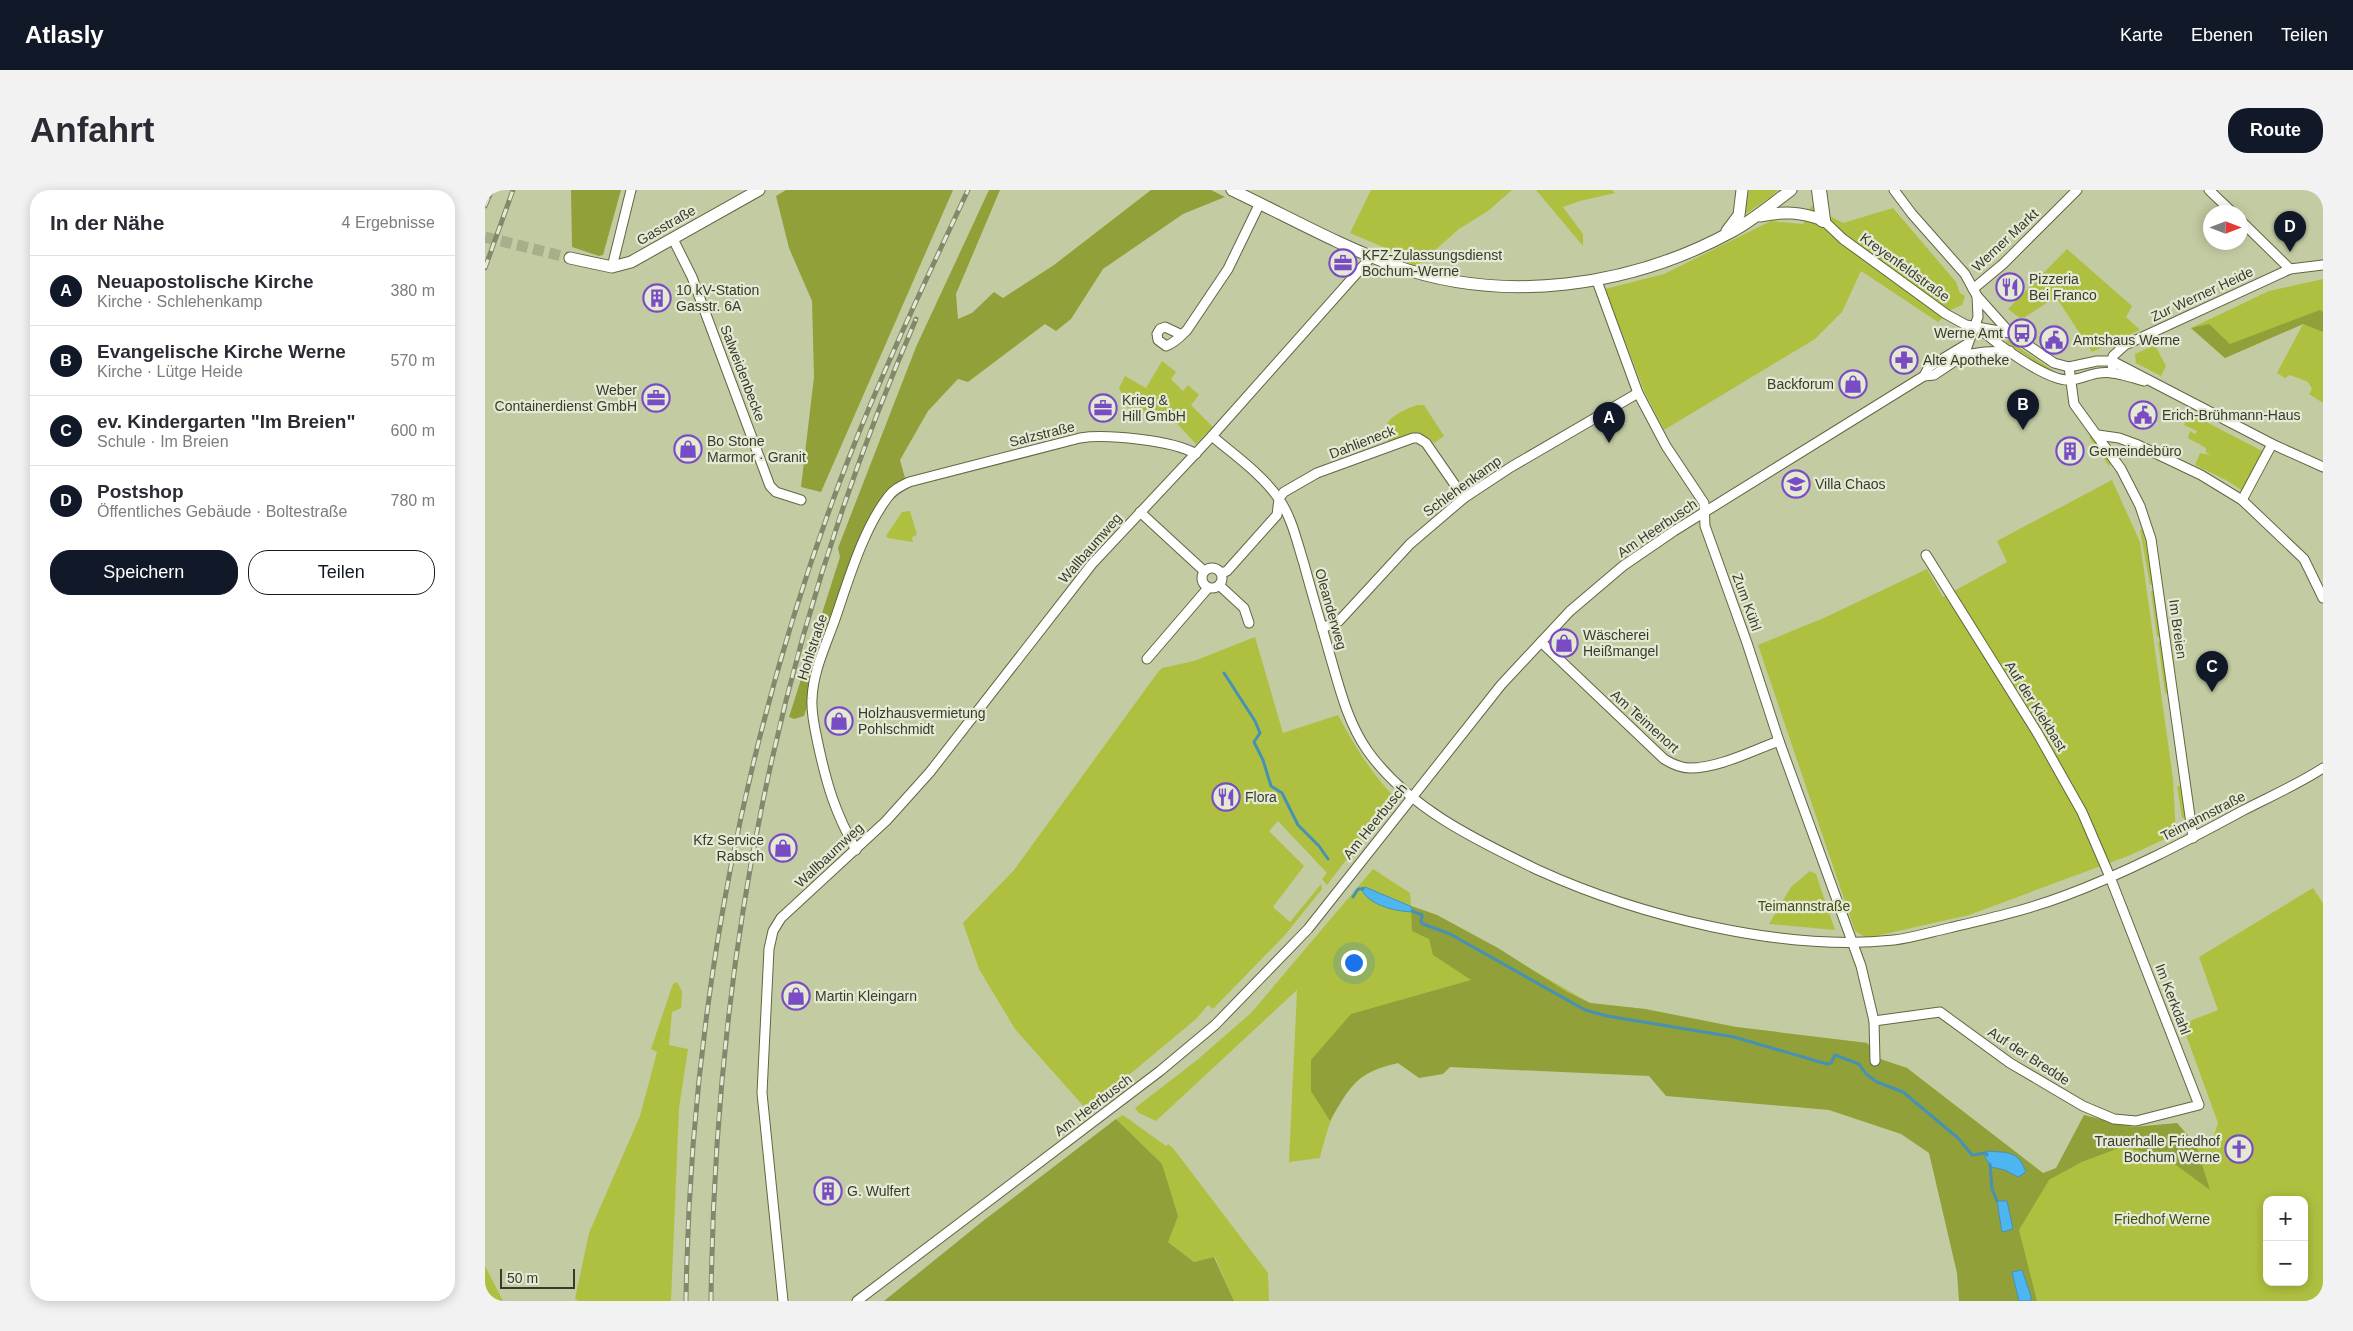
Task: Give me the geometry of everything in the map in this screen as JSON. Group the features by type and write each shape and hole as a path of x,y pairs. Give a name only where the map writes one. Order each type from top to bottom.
{"main road":[{"path":"1819,190 1823,220"}],"street":[{"path":"570,258 612,267 631,190"},
{"name":"Gasstraße","path":"612,267 631,262 759,190"},
{"path":"1232,190 1372,256 1405,269 1447,279 1516,286 1597,281 1649,267 1685,254 1723,236 1754,217 1791,190"},
{"path":"1723,236 1739,215 1742,190"},
{"name":"Kreyenfeldstraße","path":"1894,190 1912,214 1965,274 1975,292 2010,333 2054,363 2069,367 2097,361 2112,361 2137,372 2148,382"},
{"name":"Werner Markt","path":"1975,292 2077,190"},
{"path":"2211,190 2225,205"},
{"path":"1182,334 1216,288 1260,203"},
{"path":"1754,217 1790,211 1802,212 1823,220"},
{"name":"Kreyenfeldstraße","path":"1823,220 1843,238 1946,314 1966,325 2010,333"},
{"path":"2248,228 2290,269"},
{"name":"Salweidenbecke","path":"673,239 692,277 771,486 776,492 801,500"},
{"name":"Wallbaumweg","path":"783,1301 762,1093 769,949 773,930 781,918 886,821 930,772 1070,591 1140,512 1213,436 1372,256"},
{"name":"Zur Werner Heide","path":"2112,361 2125,345 2290,269 2323,264"},
{"name":"Zum Kühl","path":"1597,281 1638,393 1665,446 1704,503 1705,526 1779,740 1861,966 1874,1022 1875,1062"},
{"path":"1975,292 1978,316 1964,355 2010,351"},
{"name":"Kreyenfeldstraße","path":"1976,326 1990,338 2045,374 2056,379 2070,380 2099,373 2112,373 2148,382 2323,467"},
{"name":"Am Heerbusch","path":"857,1301 1160,1071 1215,1025 1308,929 1501,685 1570,611 1623,566 1704,513 1924,376 1929,368 1967,344"},
{"name":"Am Heerbusch","path":"1924,376 1934,375 1964,355"},
{"path":"2112,361 2112,373"},
{"name":"Im Breien","path":"2069,367 2074,404 2098,435 2131,487 2151,539 2193,838"},
{"name":"Schlehenkamp","path":"1323,628 1339,621 1410,544 1465,498 1511,467 1638,393"},
{"path":"2098,435 2119,438 2137,445 2201,474 2242,500 2305,559 2323,598"},
{"name":"Salzstraße","path":"897,488 928,478 1094,436 1178,446 1195,454"},
{"name":"Oleanderweg","path":"1213,436 1279,498 1291,522 1345,706 1366,748 1379,766 1397,786 1412,797"},
{"name":"Dahlieneck","path":"1279,498 1284,492 1317,473 1413,438 1418,438 1427,444 1465,498"},
{"path":"2242,500 2273,444"},
{"name":"Hohlstraße","path":"856,850 838,818 827,784 812,715 812,698 817,669 853,568 883,505 897,488"},
{"path":"1221,573 1227,571 1277,515 1279,498"},
{"name":"Wallbaumweg","path":"1140,512 1204,571"},
{"name":"Auf der Kiekbast","path":"1926,555 2067,783 2110,877"},
{"path":"1147,659 1208,588 1215,588 1219,585 1222,579 1221,573 1213,568 1204,571 1202,580 1208,588"},
{"path":"1219,585 1244,608 1249,623"},
{"name":"Am Teimenort","path":"1541,642 1664,760 1677,766 1689,768 1711,765 1779,740"},
{"name":"Teimannstraße","path":"1412,797 1443,820 1510,856 1564,882 1629,904 1692,922 1763,936 1851,942 1896,940 1973,923 2062,897 2193,838 2302,782 2323,768"},
{"name":"Im Kerkdahl","path":"2110,877 2199,1105 2173,1114"},
{"name":"Auf der Bredde","path":"1874,1022 1941,1012 2011,1063 2092,1110 2114,1119 2136,1121 2173,1114"}],"green space":[{"path":"571,190 621,190 603,255 599,256 572,247"},
{"path":"786,190 953,190 821,492 801,487 814,377 812,301 789,248 776,196"},
{"path":"989,190 1000,190 956,294 958,319 972,313 994,292 1003,298 1054,265 1151,190 1211,190 1225,197 1183,214 1103,269 1071,319 1056,331 1045,324 968,382 958,379 928,411 900,460 905,478 890,489 872,511 854,556 804,716 794,719 789,717 840,557 838,548 916,347"},
{"path":"1371,190 1512,190 1488,211 1459,229 1416,267 1399,258 1402,255 1350,233"},
{"path":"1536,190 1612,190 1615,193 1563,207 1583,234 1583,246"},
{"path":"1749,190 1778,190 1744,215"},
{"path":"1811,206 1843,223 1893,208 1956,282 1960,293 1965,296 1962,305 1951,310 1938,322 1861,271 1842,312 1815,339 1664,430 1645,393 1605,289 1664,274 1771,221 1803,224"},
{"path":"2067,249 2132,306 2126,317 2140,330 2092,352 2056,297 2025,317 2020,318 2008,309"},
{"path":"2323,279 2323,403 2309,394 2312,389 2308,382 2290,375 2285,378 2277,373 2303,324 2225,358 2191,328 2269,291"},
{"path":"2320,310 2323,312 2323,332 2303,324 2225,358 2191,328 2209,324 2230,344"},
{"path":"2023,322 2028,323 2031,329 2036,331 2037,338 2031,339 2033,337 2028,333 2026,335 2017,328"},
{"path":"2008,340 2058,374 2058,375 2006,342"},
{"path":"2155,345 2166,366 2161,376 2136,363 2135,354"},
{"path":"1162,361 1176,372 1171,379 1183,391 1188,385 1199,395 1191,405 1213,427 1196,444 1169,415 1128,408 1119,388 1125,376 1146,388"},
{"path":"1417,405 1424,405 1444,436 1434,443 1424,435 1418,434 1406,435 1388,442 1384,433 1385,427 1391,418"},
{"path":"2189,413 2264,452 2243,491 2226,480 2195,465 2200,453 2210,455 2206,452 2206,448 2188,438 2190,431 2195,434 2197,431 2184,425"},
{"path":"2092,435 2111,464 2109,466 2089,437"},
{"path":"2112,480 2140,542 2173,779 2176,834 2128,856 1969,915 1867,938 1855,931 1758,645 1826,617 1927,569 1943,597 2007,562 1997,541"},
{"path":"910,511 917,535 912,537 913,542 888,538 886,536 902,512"},
{"path":"2143,529 2154,584 2150,585 2140,530"},
{"path":"2151,591 2154,591 2161,636 2157,637"},
{"path":"1255,637 1283,733 1338,715 1363,758 1394,797 1327,885 1322,879 1327,873 1278,821 1269,831 1304,866 1273,907 1290,922 1321,884 1322,889 1285,935 1213,1009 1208,1005 1196,1019 1087,1110 1015,1029 979,969 963,923 1014,870 1162,668 1194,661"},
{"path":"2161,641 2168,694 2165,693 2158,642"},
{"path":"2177,786 2181,786 2185,818 2182,818"},
{"name":"Friedhof Werne","path":"1373,869 1410,893 1411,906 1437,915 1590,1003 1645,1009 1736,1027 1867,1043 1880,1059 1907,1068 2049,1180 2082,1162 2177,1123 2196,1145 2213,1139 2218,1123 2182,1024 2218,1010 2199,957 2313,888 2323,903 2323,1301 2002,1301 1976,1180 1872,1110 1663,1061 1398,1063 1379,1068 1352,1085 1343,1096 1330,1124 1320,1158 1289,1162 1297,990 1156,1121 1139,1113 1135,1108 1197,1060 1251,1013"},
{"name":"Teimannstraße","path":"1810,871 1816,874 1835,930 1769,924 1791,887"},
{"path":"1411,906 1437,915 1498,948 1567,992 1590,1003 1645,1009 1736,1027 1867,1043 1880,1059 1907,1068 2043,1173 2056,1168 2084,1115 2133,1127 2177,1123 2196,1145 2210,1190 2169,1160 2124,1146 2082,1162 2049,1180 2019,1230 2037,1301 1959,1301 1957,1273 1929,1153 1901,1134 1829,1110 1666,1096 1649,1076 1450,1067 1443,1074 1419,1078 1398,1063 1372,1071 1363,1076 1349,1090 1330,1121 1311,1091 1311,1060 1351,1014 1471,980 1433,955 1429,939 1412,931"},
{"path":"677,982 682,991 681,1008 672,1012 669,1045 688,1049 679,1108 671,1301 579,1301 575,1299 589,1233 640,1116 657,1052 651,1049 673,984"},
{"path":"1123,1115 1166,1146 1168,1144 1173,1148 1268,1273 1269,1301 1234,1301 1215,1257 1194,1262 1168,1242 1162,1165 1116,1119"},
{"path":"1116,1119 1162,1164 1178,1216 1168,1242 1194,1262 1214,1257 1234,1301 884,1301 983,1221"},
{"path":"485,1266 503,1301 485,1301"}],"water":[{"path":"1365,887 1410,906 1415,912 1400,911 1377,904 1361,888"},
{"path":"1987,1151 2016,1156 2026,1172 2018,1177 2005,1170 1991,1167 1984,1155"},
{"path":"1997,1201 2007,1201 2013,1229 2002,1232"},
{"path":"2022,1270 2031,1301 2019,1301 2012,1272"}],"waterway":[{"path":"1224,673 1255,721 1260,733 1254,742 1263,760 1271,786 1282,793 1298,825 1319,846 1328,859"},
{"path":"1353,897 1358,889 1363,889"},
{"path":"1412,911 1422,915 1421,922 1423,924 1450,934 1585,1010 1607,1016 1734,1037 1827,1064 1831,1063 1835,1055 1859,1064 1866,1074 1877,1082 1903,1092 1958,1138 1972,1155 1986,1153 1987,1155"},
{"path":"1990,1164 1992,1189 1997,1201"}],"tunnel":[{"path":"485,237 570,258"}],"railway":[{"path":"485,206 492,190"},
{"path":"485,268 513,190"},
{"path":"686,1301 690,1193 699,1085 712,977 730,871 753,765 781,660 813,557 850,455 892,355 968,190"},
{"path":"711,1301 715,1172 725,1046 741,922 763,800 792,679 826,559 868,439 916,319"}],"place":[{"name":"Postshop","path":"2290,252"},
{"name":"KFZ-Zulassungsdienst Bochum-Werne","path":"1343,263"},
{"name":"Pizzeria Bei Franco","path":"2010,287"},
{"name":"10 kV-Station Gasstr. 6A","path":"657,298"},
{"name":"Werne Amt","path":"2022,333"},
{"name":"Amtshaus Werne","path":"2054,340"},
{"name":"Alte Apotheke","path":"1904,360"},
{"name":"Backforum","path":"1853,384"},
{"name":"Weber Containerdienst GmbH","path":"656,398"},
{"name":"Krieg & Hill GmbH","path":"1103,408"},
{"name":"Erich-Brühmann-Haus","path":"2143,415"},
{"name":"Evangelische Kirche Werne","path":"2023,430"},
{"name":"Neuapostolische Kirche","path":"1609,443"},
{"name":"Bo Stone Marmor · Granit","path":"688,449"},
{"name":"Gemeindebüro","path":"2070,451"},
{"name":"Villa Chaos","path":"1796,484"},
{"name":"Wäscherei Heißmangel","path":"1564,643"},
{"name":"ev. Kindergarten \"Im Breien\"","path":"2212,692"},
{"name":"Holzhausvermietung Pohlschmidt","path":"839,721"},
{"name":"Flora","path":"1226,797"},
{"name":"Kfz Service Rabsch","path":"783,848"},
{"name":"Martin Kleingarn","path":"796,996"},
{"name":"Trauerhalle Friedhof Bochum Werne","path":"2239,1149"},
{"name":"G. Wulfert","path":"828,1191"}]}
